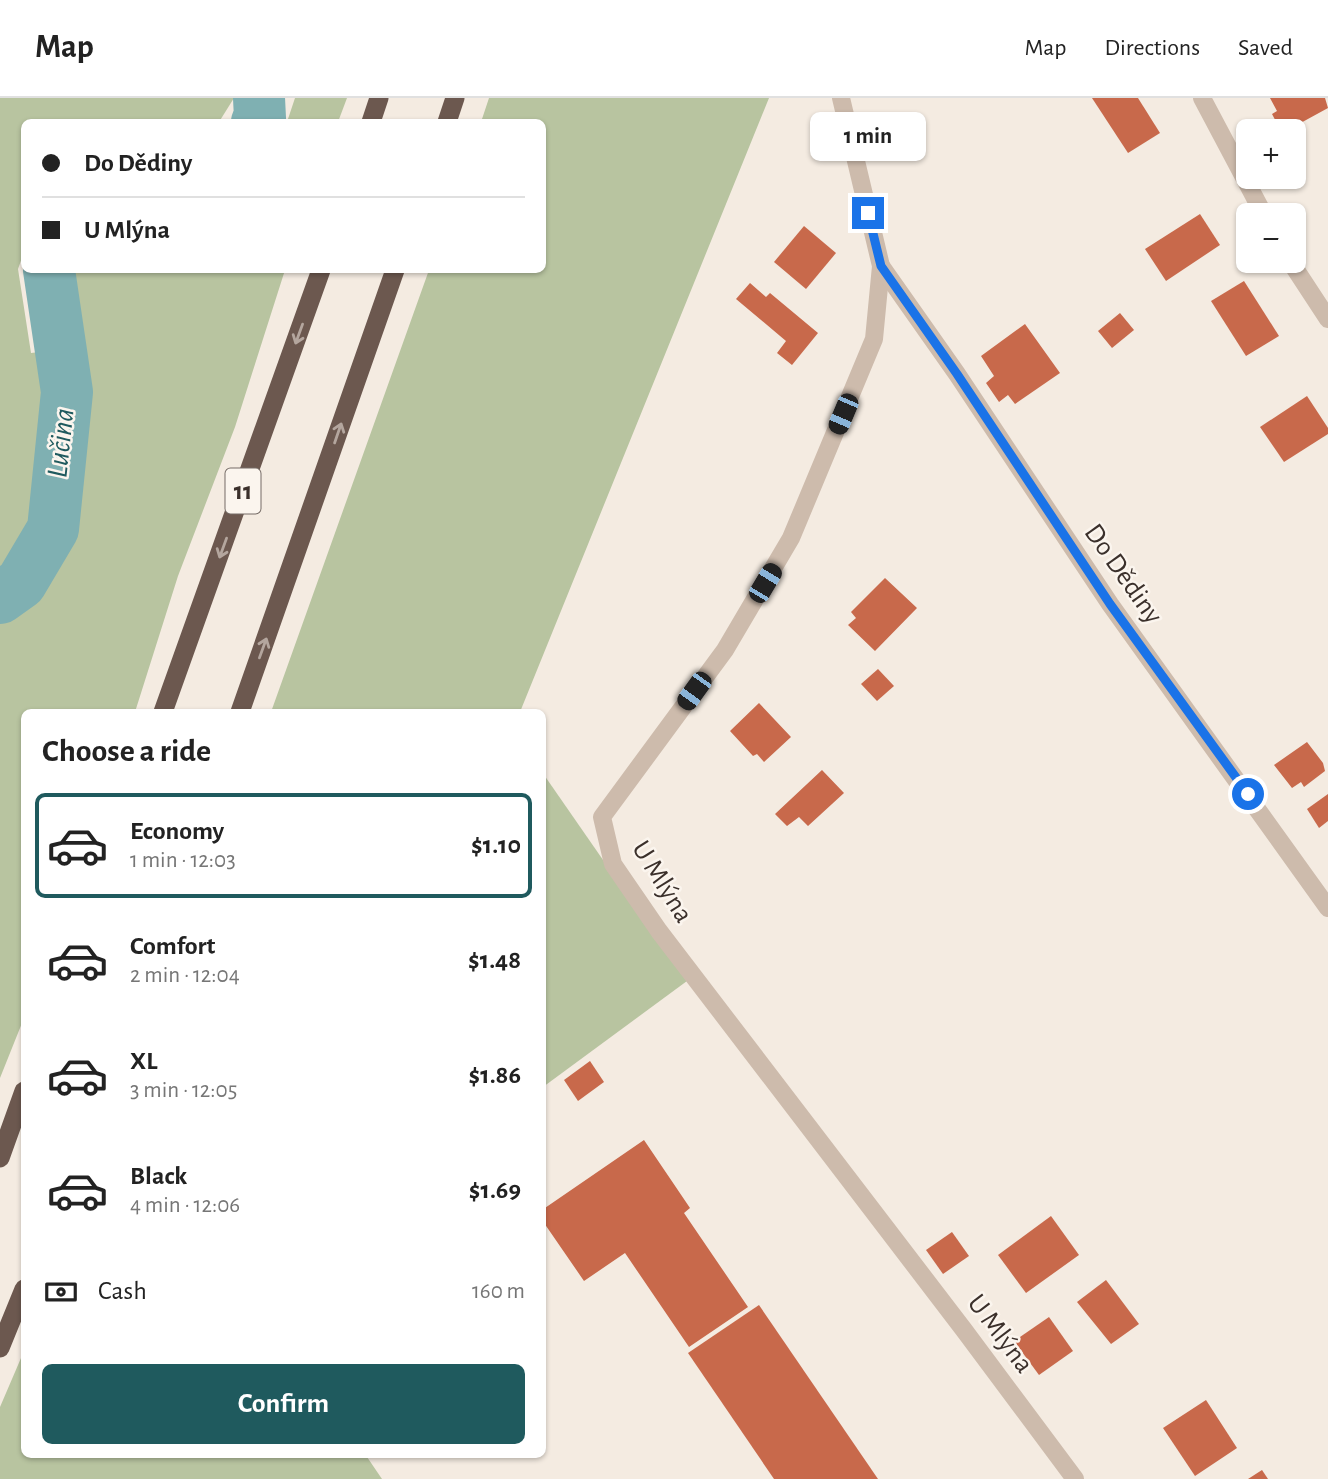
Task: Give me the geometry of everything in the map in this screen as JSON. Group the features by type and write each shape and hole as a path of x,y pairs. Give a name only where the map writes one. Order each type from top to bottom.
{"highway":[{"path":"372,119 379,98"},
{"path":"448,119 455,98"},
{"name":"11","path":"164,709 320,273"},
{"path":"241,709 395,273"},
{"path":"0,1158 21,1099"},
{"path":"0,1348 21,1296"}],"street":[{"name":"U Mlýna","path":"841,98 881,266 874,339 791,538 725,649 602,817 613,864 659,931 1075,1479"},
{"path":"1202,98 1258,203"},
{"name":"Do Dědiny","path":"881,266 957,374 1110,604 1328,908"},
{"path":"1298,273 1328,319"}],"green space":[{"path":"0,98 234,98 221,119 21,119 21,260 18,269 31,353 80,347 71,273 284,273 235,427 178,576 136,709 21,709 21,1026 0,1078"},
{"path":"295,98 347,98 339,119 288,119"},
{"path":"489,98 769,98 521,709 272,709 428,273 546,273 546,119 482,119"},
{"path":"546,778 687,981 546,1085"},
{"path":"21,1358 21,1458 368,1458 382,1479 0,1479 0,1407"}],"building":[{"path":"1092,98 1138,98 1160,133 1128,153"},
{"path":"1270,98 1325,98 1328,108 1306,120 1275,119 1272,114 1277,111"},
{"path":"1200,214 1220,245 1166,281 1145,249"},
{"path":"804,226 836,253 806,289 774,262"},
{"path":"1244,281 1279,336 1246,356 1211,301"},
{"path":"750,283 766,297 770,293 818,333 792,365 777,353 786,341 736,299"},
{"path":"1120,313 1134,330 1112,348 1098,331"},
{"path":"1025,324 1060,373 1015,404 1008,395 999,402 986,383 994,376 981,356"},
{"path":"1307,396 1328,428 1328,434 1284,462 1260,427"},
{"path":"885,578 917,608 875,651 848,625 856,618 851,612"},
{"path":"878,669 894,686 877,701 861,684"},
{"path":"759,703 791,737 764,762 757,754 753,756 730,731"},
{"path":"1307,742 1323,763 1325,771 1304,787 1301,782 1292,788 1274,765"},
{"path":"822,770 844,793 808,826 799,817 787,826 775,814"},
{"path":"1328,794 1328,821 1319,828 1307,809"},
{"path":"590,1061 604,1082 578,1101 564,1080"},
{"path":"644,1140 690,1208 684,1213 748,1307 689,1347 625,1253 584,1281 546,1226 546,1207"},
{"path":"1051,1216 1079,1255 1026,1293 998,1255"},
{"path":"952,1232 969,1256 943,1274 926,1250"},
{"path":"1106,1280 1139,1324 1111,1344 1077,1302"},
{"path":"759,1305 878,1479 774,1479 688,1353"},
{"path":"1049,1317 1073,1351 1039,1375 1014,1341"},
{"path":"1206,1400 1237,1448 1195,1476 1163,1428"},
{"path":"1262,1470 1268,1479 1248,1479"}],"waterway":[{"name":"Lučina","path":"259,98 259,119"},
{"name":"Lučina","path":"0,598 21,583 53,529 67,392 49,273"}],"route":[{"path":"868,213 881,266 957,374 1110,604 1248,794"}]}
